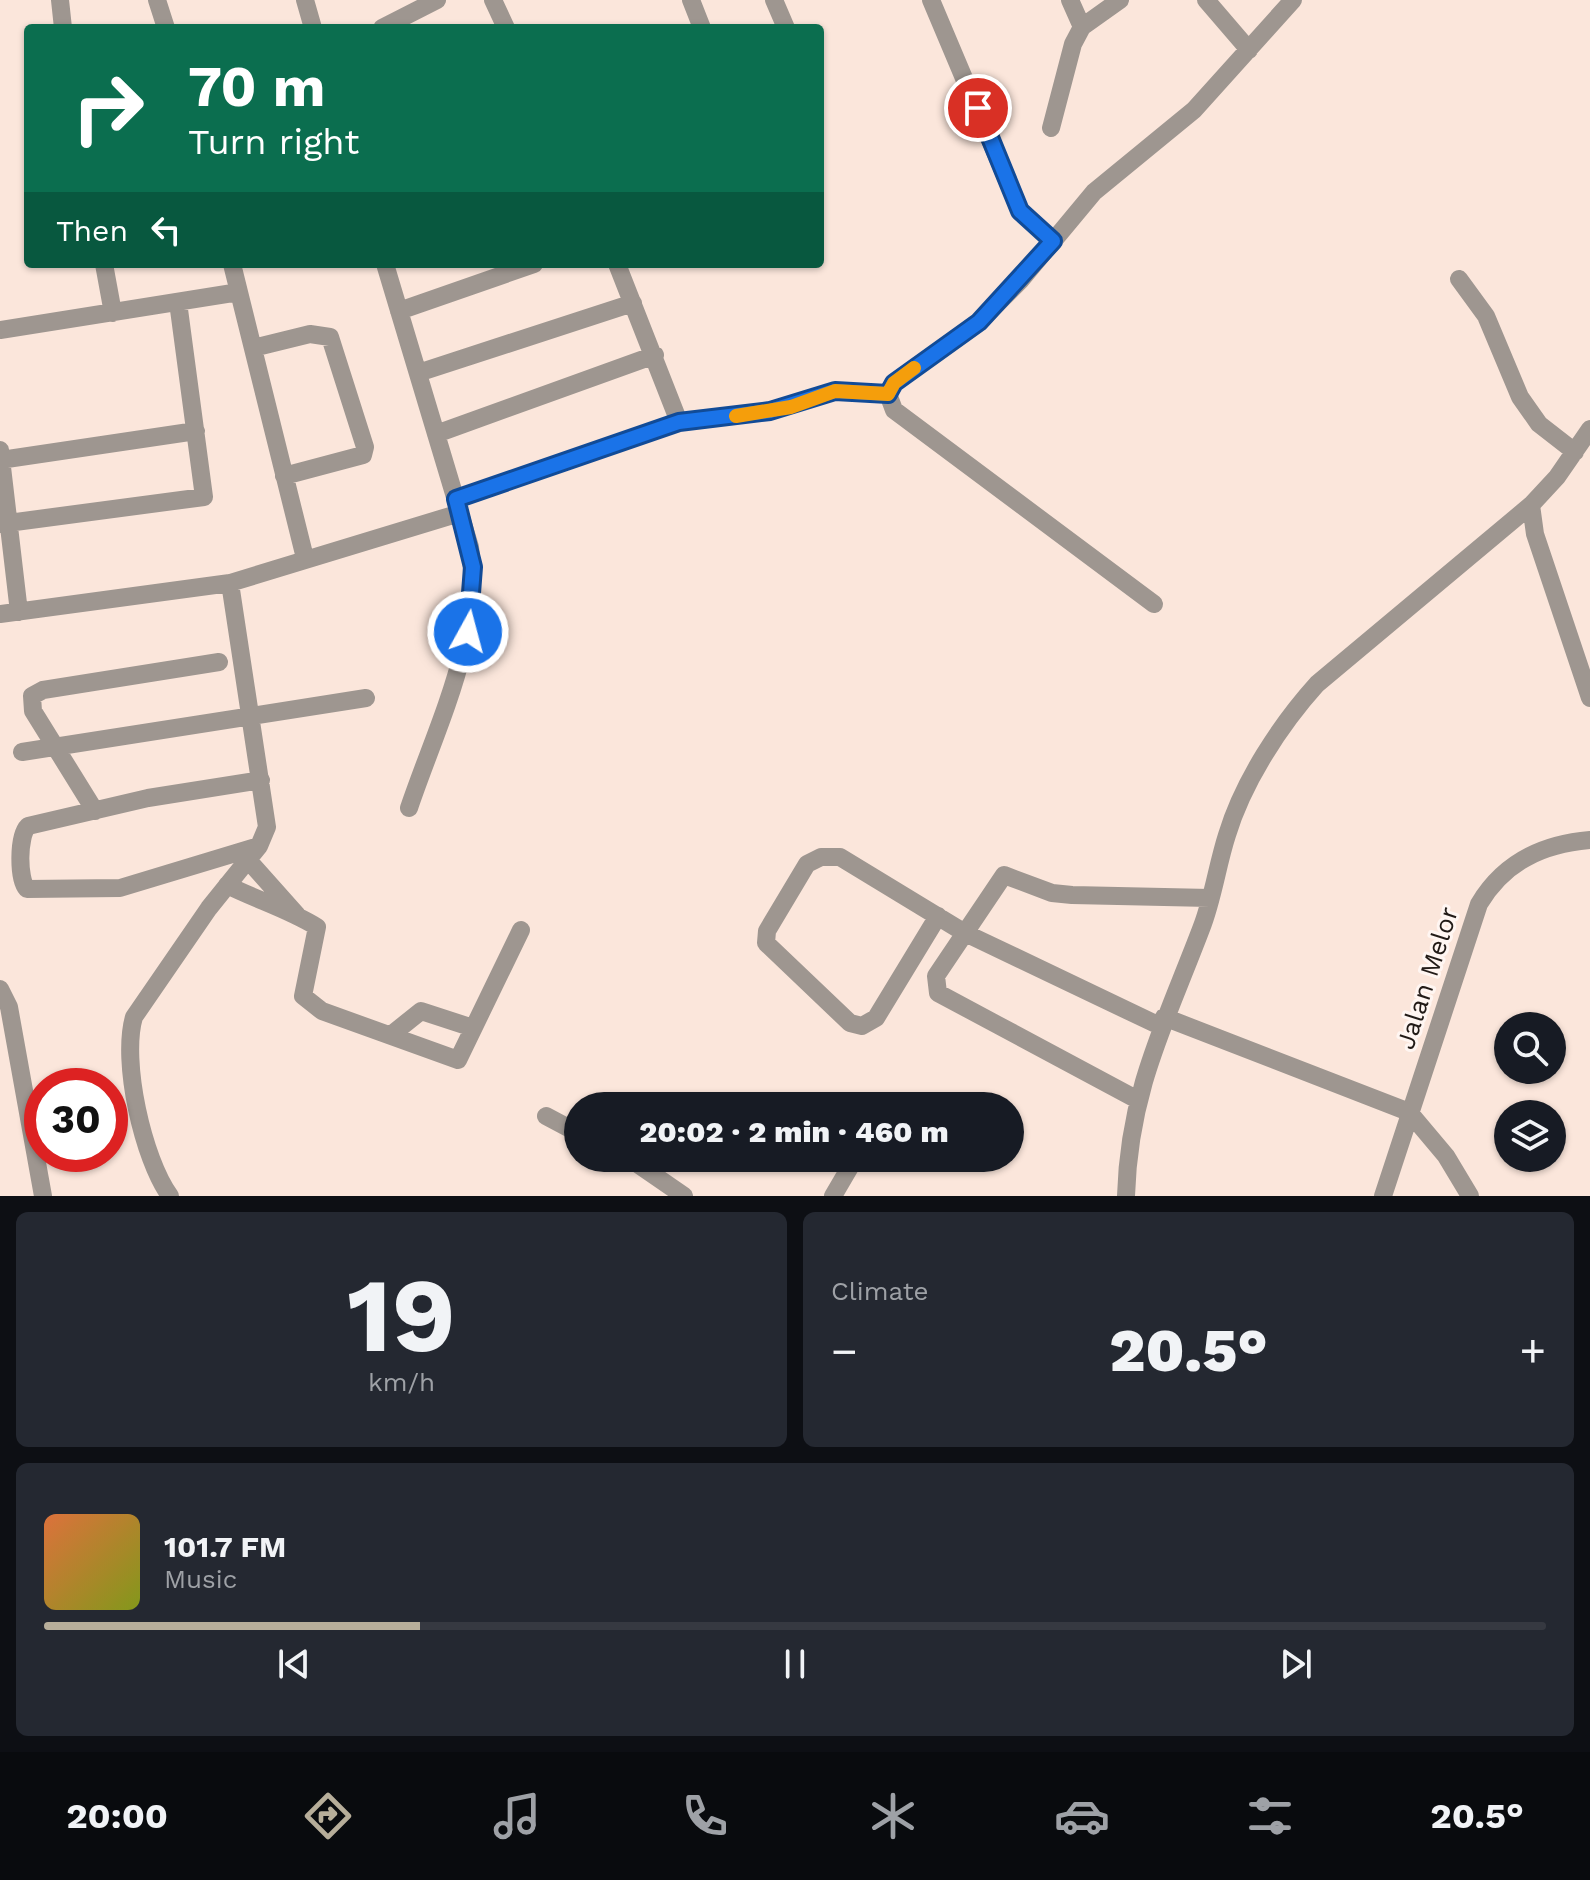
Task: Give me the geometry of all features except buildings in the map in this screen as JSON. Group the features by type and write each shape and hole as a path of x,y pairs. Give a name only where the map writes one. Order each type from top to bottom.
{"street":[{"path":"60,0 63,24"},
{"path":"157,0 165,24"},
{"path":"305,0 312,24"},
{"path":"390,24 437,0"},
{"path":"493,0 504,24"},
{"path":"691,0 700,24"},
{"path":"774,0 784,24"},
{"path":"931,0 1020,211 1053,241"},
{"path":"1070,0 1082,27"},
{"path":"1051,128 1073,44 1082,27 1120,0"},
{"path":"1206,0 1249,50"},
{"path":"1154,604 894,410 888,394 894,383 979,322 1094,192 1194,110 1293,0"},
{"path":"105,268 113,313"},
{"path":"233,268 305,558"},
{"path":"386,268 458,506 473,567 471,617 409,808"},
{"path":"399,311 523,268"},
{"path":"619,268 679,422"},
{"path":"1459,279 1486,316 1520,397 1539,424 1575,452"},
{"path":"0,330 239,292"},
{"path":"4,524 204,497 178,302"},
{"path":"418,373 633,303"},
{"path":"253,348 310,334 330,337 365,447 363,455 284,476"},
{"path":"436,434 655,355"},
{"path":"196,431 0,456 9,613 230,583 458,506 679,422 770,411 835,391 888,394"},
{"path":"1126,1196 1128,1144 1136,1099 1162,1022 1203,926 1241,797 1300,702 1384,625 1531,505 1590,429"},
{"path":"1531,505 1535,534 1590,698"},
{"path":"170,1196 150,1150 130,1077 129,1036 134,1017 265,836 267,818 230,583"},
{"path":"95,811 57,745 33,711 32,696 37,692 219,662"},
{"path":"22,752 366,698"},
{"path":"253,853 120,888 23,887 25,829 148,798 261,780"},
{"name":"Jalan Melor","path":"1383,1196 1479,904 1491,884 1508,867 1539,850 1590,840"},
{"path":"253,853 297,915"},
{"path":"938,916 876,1018 862,1026 850,1023 766,943 767,931 807,864 821,857 840,857 938,916 965,933 1162,1022 1409,1112 1446,1156 1470,1196"},
{"path":"1136,1099 938,993 936,976 1004,875 1052,893 1210,898"},
{"path":"227,885 280,911 297,915 317,927 313,959 303,996 322,1011 458,1060 521,930"},
{"path":"0,989 9,1007 43,1196"},
{"path":"391,1035 421,1011 473,1028"},
{"path":"546,1116 564,1126"},
{"path":"649,1172 684,1196"},
{"path":"833,1196 847,1172"}],"slow traffic":[{"path":"736,416 791,407 835,391 888,394 889,388 914,368"}],"route":[{"path":"468,632 474,589 473,567 456,499 679,422 791,407 835,391 888,394 894,383 979,322 1020,281 1053,241 1020,211 978,108"}]}
